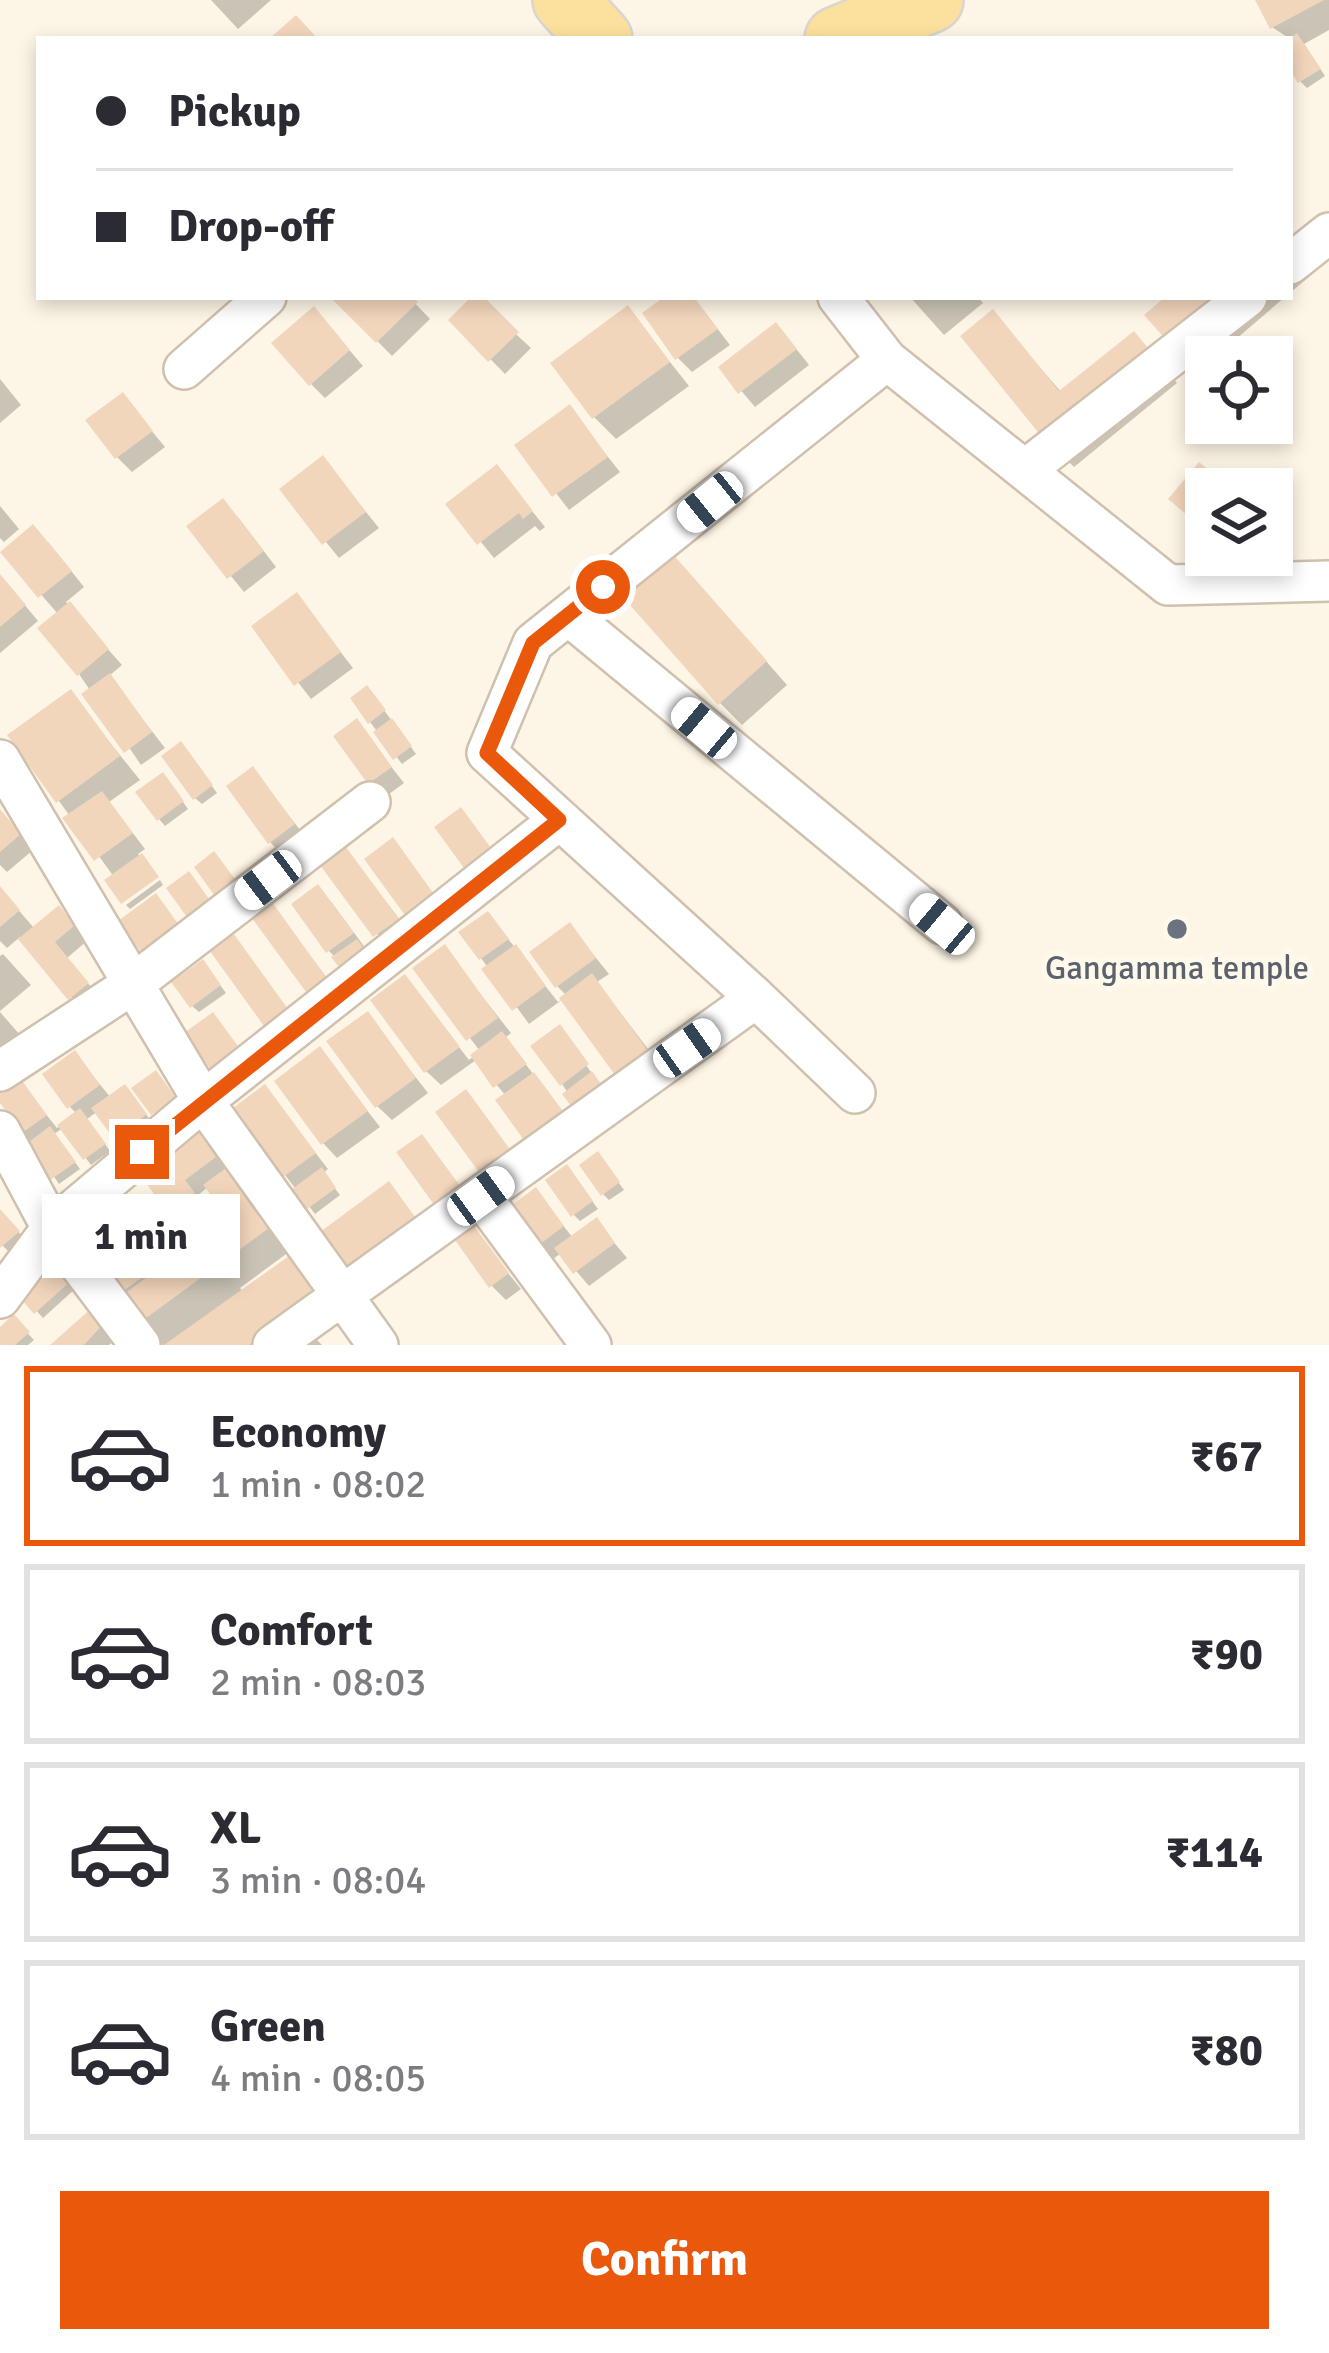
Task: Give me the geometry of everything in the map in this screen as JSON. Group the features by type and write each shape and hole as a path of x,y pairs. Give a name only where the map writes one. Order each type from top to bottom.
{"main road":[{"path":"844,36 931,0"}],"street":[{"path":"1293,262 1329,233"},
{"path":"184,369 263,300"},
{"path":"840,300 887,360 1168,585 1329,581"},
{"path":"1025,470 1243,300"},
{"path":"855,1093 487,753 533,643 887,360"},
{"path":"568,615 942,924"},
{"path":"0,760 203,1101 378,1345"},
{"path":"0,1071 133,984 370,802"},
{"path":"0,1298 52,1228 203,1101 559,820"},
{"path":"273,1345 756,998"},
{"path":"0,1132 52,1228 140,1345"},
{"path":"481,1196 591,1345"}],"building":[{"path":"1255,0 1324,0 1270,29"},
{"path":"296,15 315,36 272,36"},
{"path":"1297,33 1321,69 1298,83 1293,76 1293,36"},
{"path":"333,300 418,302 376,343"},
{"path":"468,300 487,300 519,332 488,362 448,320"},
{"path":"660,300 696,300 718,329 675,360 642,313"},
{"path":"1162,300 1233,300 1191,336 1185,336 1175,350 1144,315"},
{"path":"628,305 670,362 592,419 550,363"},
{"path":"314,306 350,350 309,386 271,343"},
{"path":"993,309 1059,391 1134,331 1157,359 1050,447 960,336"},
{"path":"776,322 797,349 738,394 718,367"},
{"path":"123,392 153,431 115,459 85,420"},
{"path":"570,404 608,457 552,497 514,445"},
{"path":"323,455 366,512 322,545 279,489"},
{"path":"497,464 533,511 523,519 519,513 477,545 445,504"},
{"path":"1185,479 1185,513 1168,499"},
{"path":"223,498 264,551 227,579 186,526"},
{"path":"33,524 72,571 38,598 0,552"},
{"path":"664,544 767,661 718,705 615,588"},
{"path":"0,574 26,605 0,627"},
{"path":"297,592 341,652 294,686 251,626"},
{"path":"70,601 109,649 77,676 37,628"},
{"path":"110,673 152,732 124,753 81,694"},
{"path":"367,685 386,710 368,724 350,698"},
{"path":"71,689 120,756 56,803 7,735"},
{"path":"357,718 392,767 368,784 333,736"},
{"path":"392,718 412,746 393,760 373,732"},
{"path":"181,741 213,785 193,800 161,756"},
{"path":"253,766 295,824 268,844 226,786"},
{"path":"163,772 184,801 157,821 135,792"},
{"path":"102,791 133,833 94,861 62,818"},
{"path":"461,807 499,859 472,879 434,827"},
{"path":"0,809 21,834 0,852"},
{"path":"393,837 436,897 407,918 364,859"},
{"path":"343,843 399,919 373,937 317,861"},
{"path":"214,851 238,883 217,899 194,867"},
{"path":"142,853 159,877 121,904 104,880"},
{"path":"189,871 212,903 189,920 166,888"},
{"path":"318,884 354,933 326,953 291,904"},
{"path":"0,886 20,910 0,927"},
{"path":"156,893 179,925 141,952 118,921"},
{"path":"272,902 326,977 306,992 251,917"},
{"path":"59,905 75,925 55,942 89,983 68,1000 18,939"},
{"path":"488,911 509,939 479,960 458,932"},
{"path":"570,922 596,958 555,988 529,952"},
{"path":"231,930 288,1009 264,1026 207,947"},
{"path":"357,939 367,953 342,971 331,957"},
{"path":"445,944 498,1018 466,1041 412,968"},
{"path":"516,944 546,986 512,1011 481,969"},
{"path":"203,959 221,985 190,1008 171,982"},
{"path":"592,973 648,1051 615,1075 559,998"},
{"path":"405,974 460,1047 424,1073 370,1000"},
{"path":"368,1011 416,1078 375,1108 326,1041"},
{"path":"213,1012 243,1053 214,1074 184,1033"},
{"path":"560,1024 589,1064 560,1086 530,1046"},
{"path":"502,1031 527,1064 493,1088 470,1055"},
{"path":"320,1046 368,1111 321,1145 274,1081"},
{"path":"75,1050 100,1085 67,1109 42,1074"},
{"path":"156,1070 176,1098 151,1115 131,1088"},
{"path":"592,1071 601,1084 571,1106 562,1094"},
{"path":"534,1072 565,1114 526,1143 495,1100"},
{"path":"20,1078 47,1115 22,1133 0,1103 0,1092"},
{"path":"125,1084 147,1114 114,1139 91,1108"},
{"path":"265,1084 316,1153 283,1177 233,1108"},
{"path":"466,1089 515,1156 484,1179 435,1112"},
{"path":"80,1108 106,1144 83,1160 57,1125"},
{"path":"50,1126 76,1162 50,1180 25,1145"},
{"path":"197,1130 216,1157 185,1180 195,1193 168,1213 138,1172"},
{"path":"422,1134 466,1194 440,1213 396,1152"},
{"path":"598,1151 620,1182 601,1196 579,1165"},
{"path":"234,1162 277,1222 138,1324 119,1298 190,1245 174,1223 211,1195 203,1185"},
{"path":"567,1164 593,1201 571,1217 545,1180"},
{"path":"322,1167 336,1188 307,1209 292,1189"},
{"path":"389,1181 418,1221 349,1272 320,1232"},
{"path":"536,1187 564,1226 531,1251 503,1212"},
{"path":"147,1204 180,1250 112,1299 78,1254","holes":["133,1243 143,1255 120,1272 111,1259"]},
{"path":"0,1209 20,1231 0,1248"},
{"path":"597,1217 615,1243 573,1274 554,1248"},
{"path":"469,1219 509,1273 489,1288 450,1233"},
{"path":"289,1256 317,1296 249,1345 164,1345"},
{"path":"54,1259 72,1280 34,1314 16,1293"},
{"path":"94,1306 107,1320 84,1345 50,1345"},
{"path":"14,1314 30,1332 15,1345 0,1345 0,1327"}],"place":[{"name":"Gangamma temple","path":"1177,929"}],"route":[{"path":"142,1152 559,820 487,753 533,643 603,587"}]}
